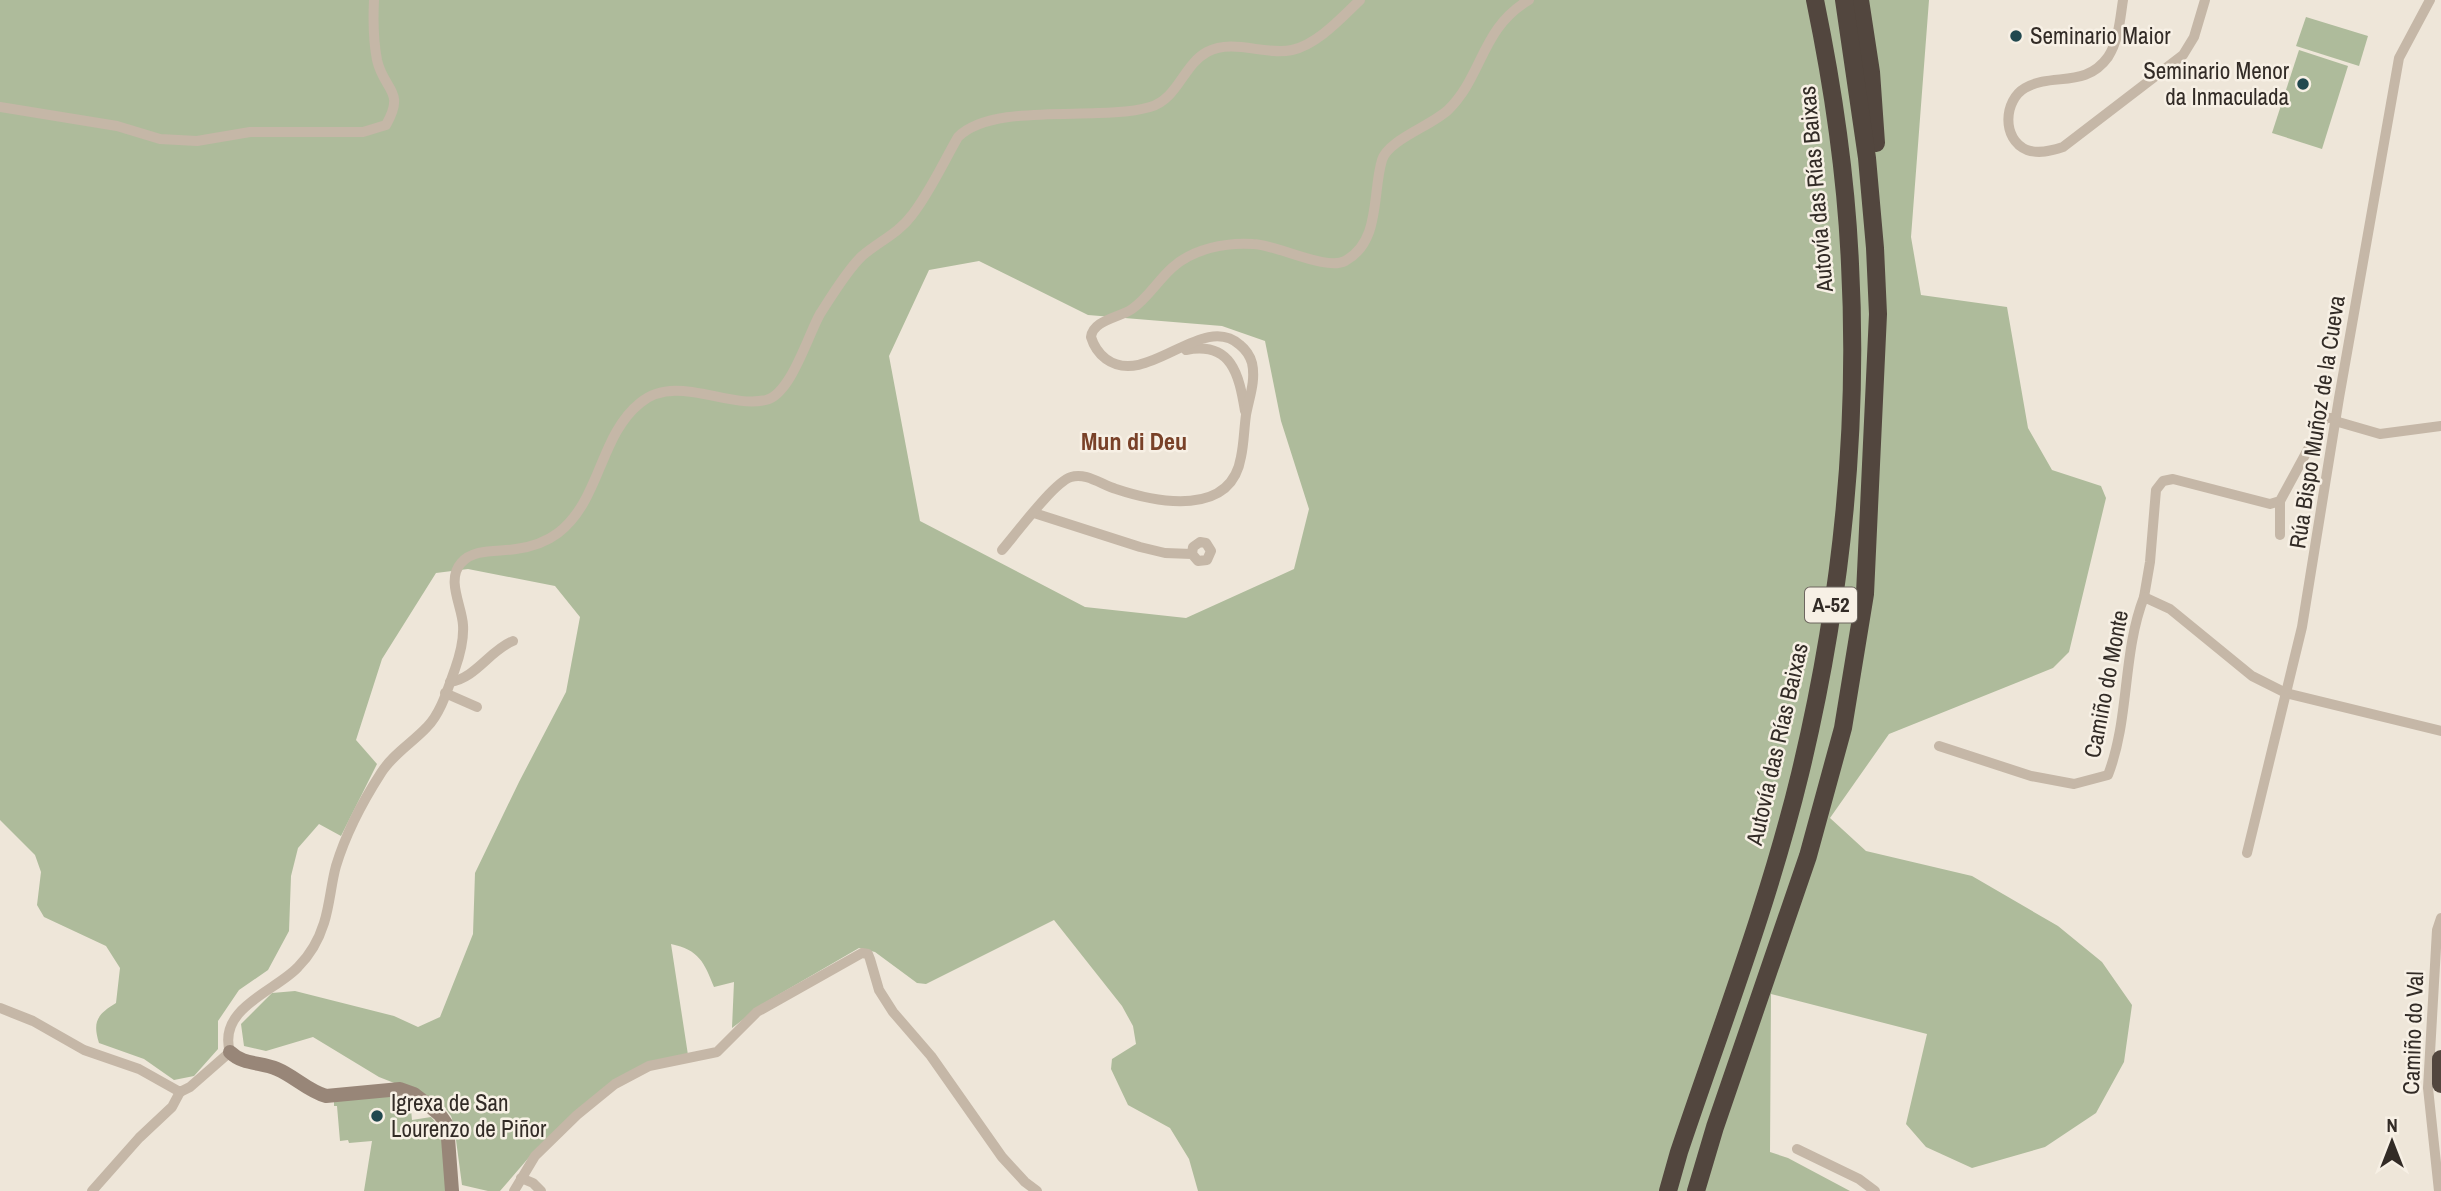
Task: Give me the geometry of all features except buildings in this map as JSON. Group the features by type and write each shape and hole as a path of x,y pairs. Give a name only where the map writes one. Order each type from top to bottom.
{"highway":[{"name":"Autovía das Rías Baixas","path":"1668,1191 1773,870 1796,787 1819,680 1841,540 1852,401 1850,264 1832,84 1815,0"},
{"name":"A-52","path":"1696,1191 1715,1127 1808,856 1843,728 1865,594 1878,314 1867,159 1844,0"},
{"path":"1860,0 1871,72 1883,249 1878,314"},
{"path":"2435,1059 2441,1084"}],"street":[{"path":"0,107 117,126 160,139 197,141 250,132 363,132 386,125 396,108 393,93 378,64 372,29 374,0"},
{"path":"452,1191 447,1125 440,1115 414,1094 392,1088 326,1096 318,1094 280,1070 243,1061 230,1052 228,1037 240,1013 253,999 293,972 311,951 325,919 338,858 368,794 390,760 431,723 460,654 463,619 455,586 459,565 476,554 537,544 566,526 581,507 624,421 647,397 682,391 758,400 774,397 786,384 820,315 857,261 898,230 911,216 963,132 996,119 1112,113 1152,107 1170,95 1192,65 1205,53 1225,46 1294,50 1315,39 1360,0"},
{"path":"1002,550 1066,479 1081,475 1117,489 1153,498 1198,500 1227,488 1238,469 1246,415 1253,390 1252,363 1247,352 1238,343 1225,337 1211,337 1140,364 1119,365 1097,351 1090,334 1099,324 1133,308 1182,261 1218,246 1259,244 1318,262 1335,264 1354,254 1366,239 1380,166 1386,150 1427,126 1450,108 1498,26 1510,13 1529,0"},
{"path":"2123,0 2118,33 2108,57 2101,64 2076,79 2039,83 2026,87 2017,94 2008,115 2008,127 2012,137 2026,149 2050,152 2063,147 2169,67 2183,55 2194,37 2205,0"},
{"name":"Rúa Bispo Muñoz de la Cueva","path":"2247,853 2302,627 2335,419 2399,58 2430,0"},
{"path":"1227,358 1230,346 1238,343"},
{"path":"1168,354 1203,348 1227,358 1237,372 1246,415"},
{"path":"2280,535 2280,501 2325,418 2380,434 2441,426"},
{"path":"2144,597 2157,490 2163,481 2172,478 2270,504 2280,501"},
{"path":"1048,497 1061,522"},
{"path":"1034,513 1140,547 1165,553 1192,554"},
{"name":"Camiño do Monte","path":"1939,746 2031,776 2074,784 2108,775 2117,750 2135,619 2144,597 2170,609 2252,676 2286,692 2441,731"},
{"path":"450,682 468,676 500,648 513,641"},
{"path":"445,693 477,708"},
{"name":"Camiño do Val","path":"2439,1191 2428,1088 2435,1059 2437,930 2441,918"},
{"path":"514,1191 535,1156 577,1115 615,1084 649,1066 717,1052 757,1012 862,953 868,954 880,990 893,1012 931,1056 1002,1157 1037,1191"},
{"path":"0,1008 33,1021 83,1051 139,1069 180,1092"},
{"path":"92,1191 139,1138 172,1107 180,1092 190,1087 230,1052"},
{"path":"1797,1149 1859,1179 1875,1191"},
{"path":"522,1178 541,1191"}],"green space":[{"path":"0,0 1929,0 1911,237 1921,295 2007,307 2028,428 2052,470 2101,486 2106,498 2069,652 2053,668 1889,734 1830,818 1866,851 1972,876 2058,926 2102,962 2132,1005 2124,1062 2096,1113 2045,1147 1972,1168 1926,1147 1906,1124 1927,1034 1771,994 1770,1152 1788,1158 1850,1191 1198,1191 1189,1159 1170,1128 1128,1105 1111,1069 1112,1059 1136,1044 1133,1026 1122,1006 1054,920 926,984 917,983 875,952 859,948 766,1002 732,1028 734,982 714,987 699,958 688,950 671,944 688,1055 648,1062 613,1081 531,1155 500,1191 488,1191 462,1185 454,1125 440,1101 379,1077 313,1037 266,1051 244,1046 241,1024 272,993 295,991 394,1016 418,1027 440,1017 473,934 475,873 566,692 580,617 555,586 468,569 436,573 382,659 356,740 377,764 341,836 319,824 298,848 291,876 289,931 268,970 239,990 218,1021 218,1049 194,1076 174,1080 144,1059 99,1043 96,1029 98,1019 116,1003 120,968 106,946 44,917 37,905 41,872 35,855 0,820","holes":["979,261 1088,315 1222,326 1265,341 1281,421 1309,509 1294,569 1186,618 1085,607 920,521 889,356 929,270"]},
{"path":"2306,17 2368,36 2359,66 2296,46"},
{"path":"2299,50 2348,66 2322,149 2272,133"},
{"path":"393,1093 410,1099 412,1120 431,1117 441,1128 447,1191 364,1191 372,1141 340,1141 337,1106 334,1106 334,1101"}],"place":[{"name":"Seminario Maior","path":"2016,36"},
{"name":"Seminario Menor da Inmaculada","path":"2303,84"},
{"name":"Igrexa de San Lourenzo de Piñor","path":"377,1116"}],"district":[{"name":"Mun di Deu","path":"1134,442"}]}
